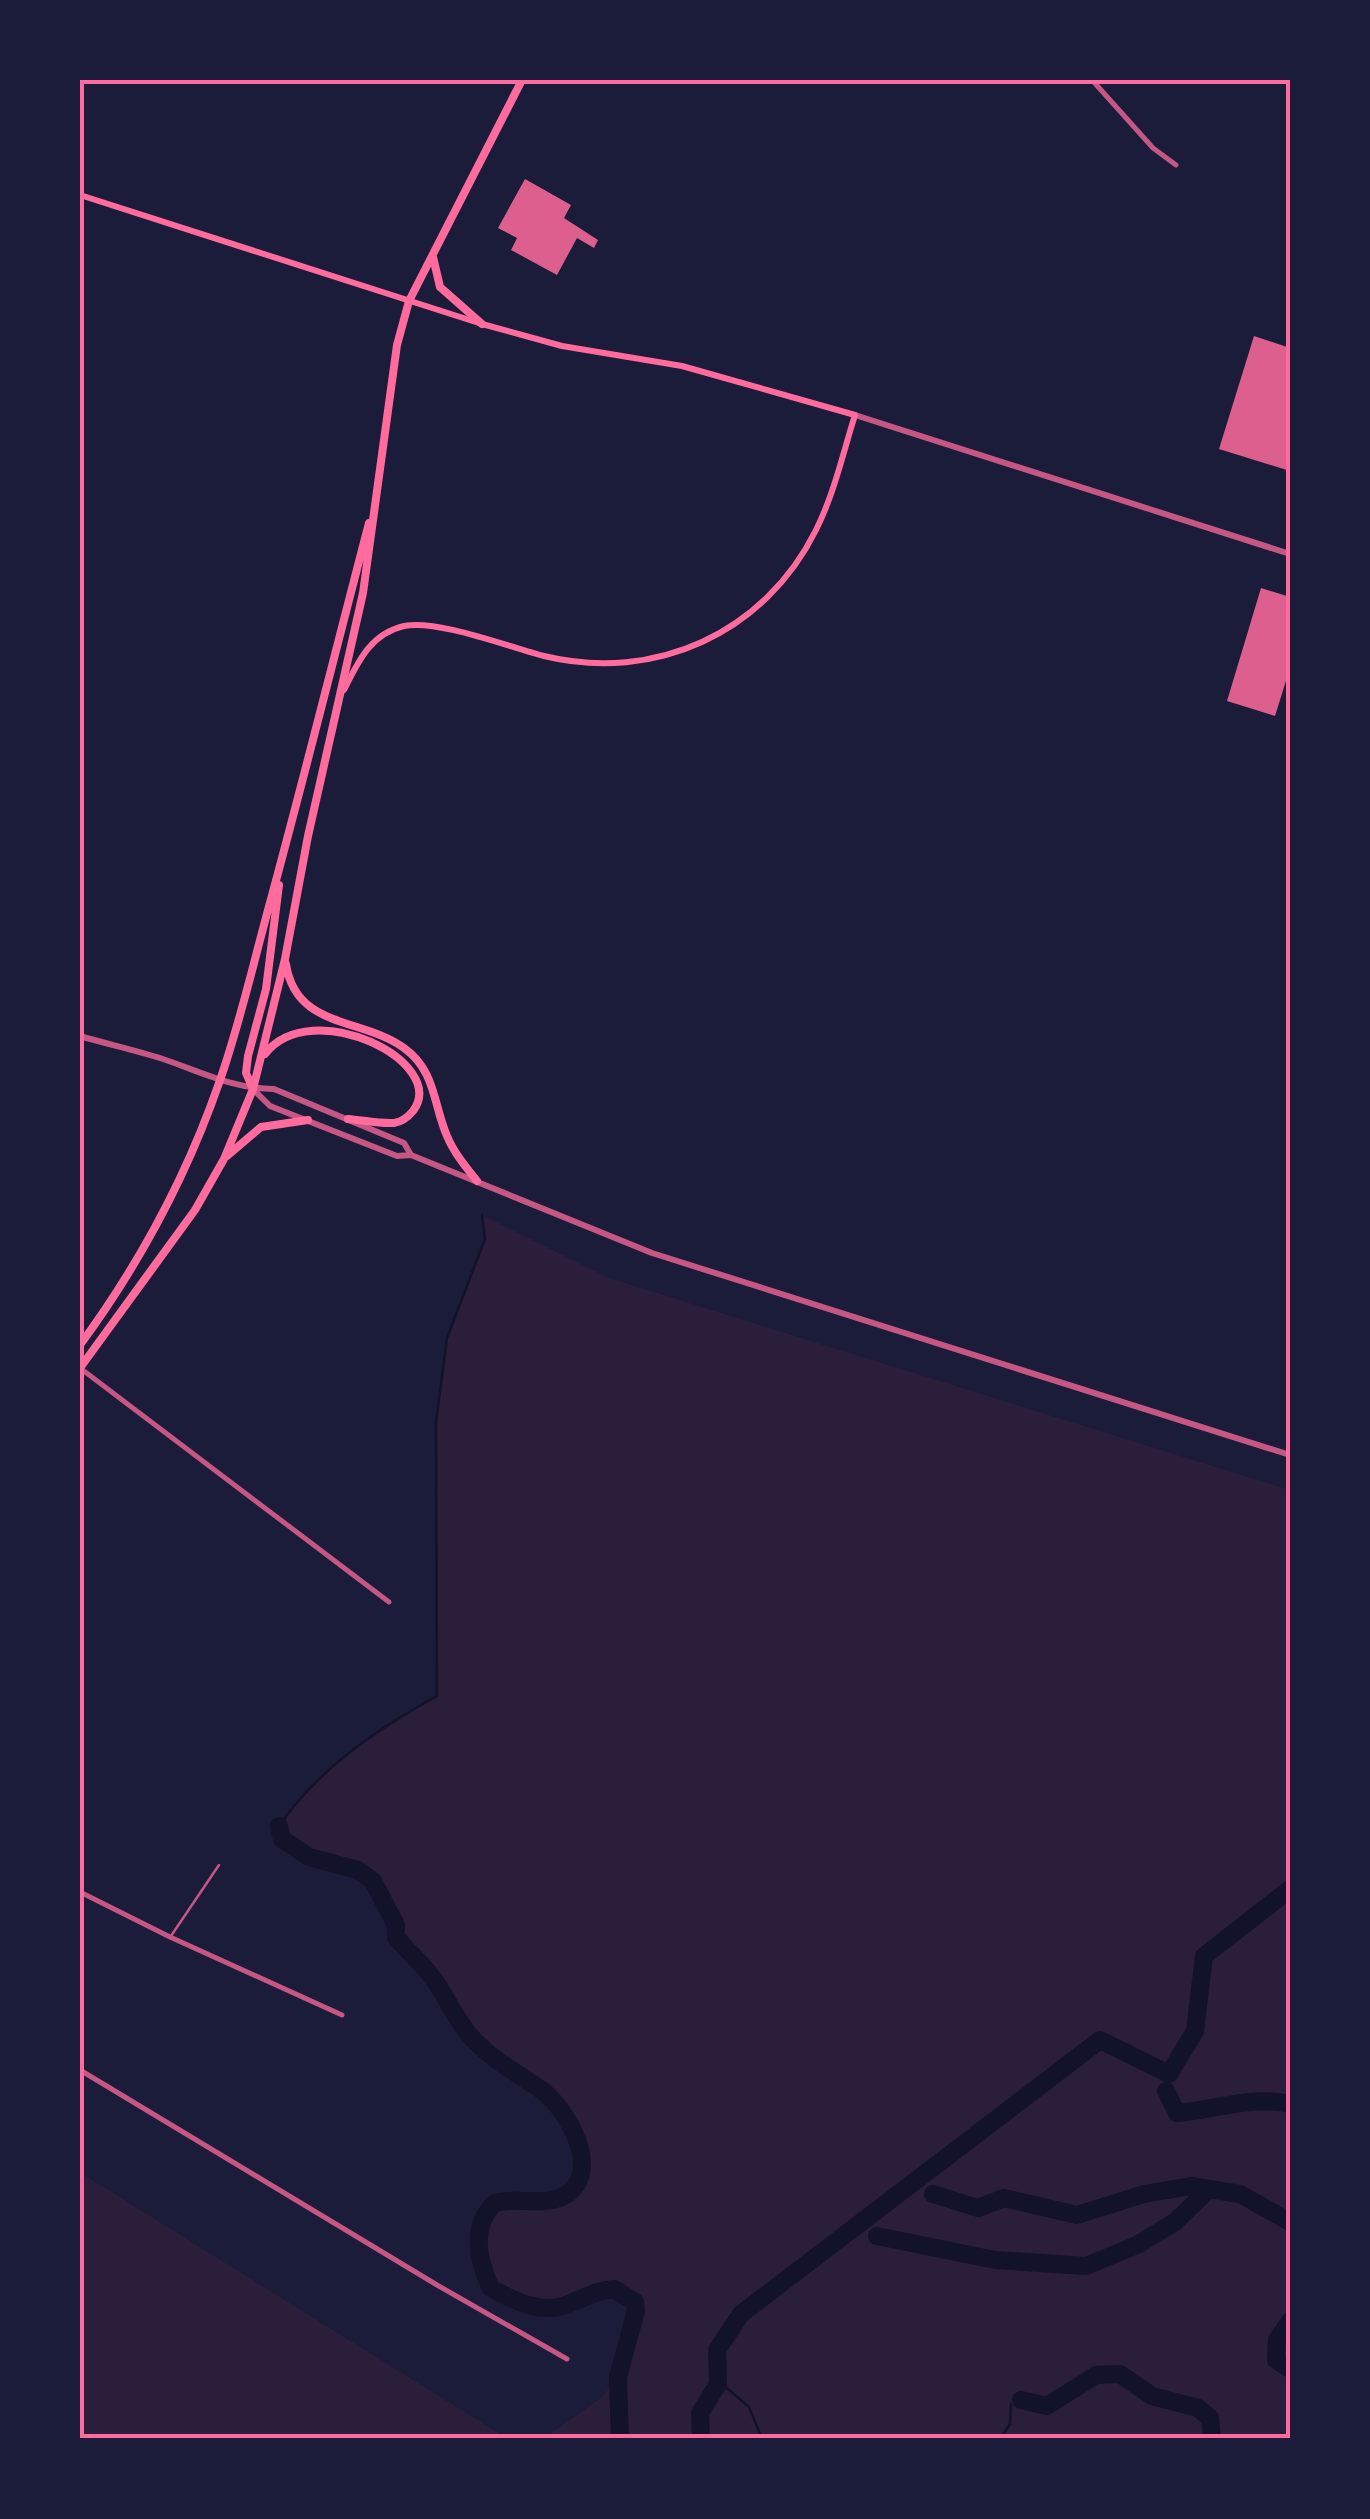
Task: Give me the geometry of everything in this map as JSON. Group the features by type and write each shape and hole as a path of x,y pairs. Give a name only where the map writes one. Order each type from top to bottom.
{"main road":[{"path":"80,1368 196,1210 224,1159 253,1089 285,959 308,836 363,593 397,345 409,300 522,80"},
{"path":"80,195 482,324 562,346 682,366 855,415 825,511 807,547 771,594 715,638 654,660 594,664 546,656 431,626 404,626 370,645 339,700"},
{"path":"432,252 440,287 482,324"},
{"path":"80,1345 164,1208 220,1081 379,485"},
{"path":"253,1089 246,1074 248,1056 266,989 282,860"},
{"path":"285,959 290,986 302,1003 391,1040 415,1058 432,1082 453,1148 478,1181"},
{"path":"262,1057 273,1042 296,1032 322,1028 391,1052 411,1070 420,1089 418,1104 410,1115 398,1123 348,1119"},
{"path":"224,1159 262,1126 308,1120"}],"street":[{"path":"1092,80 1153,148 1176,165"},
{"path":"855,415 1290,554"},
{"path":"80,1036 163,1059 220,1081 253,1089 274,1089 404,1142 410,1155"},
{"path":"253,1089 270,1106 396,1156 410,1155 684,1264 1290,1455"},
{"path":"80,1368 389,1602"},
{"path":"80,1892 342,2015"},
{"path":"80,2070 437,2285 567,2358"}],"lane":[{"path":"170,1937 219,1865"}],"shaded area":[{"path":"482,1215 609,1278 1290,1490 1290,2439 543,2439 602,2397 618,2377 635,2302 614,2289 551,2307 508,2300 487,2282 480,2261 479,2238 488,2210 499,2203 561,2197 573,2191 580,2180 582,2161 573,2131 548,2096 501,2066 462,2029 432,1976 396,1937 396,1925 373,1880 358,1870 309,1857 282,1839 279,1826 331,1768 371,1737 437,1696 436,1422 447,1338 485,1239"},
{"path":"81,2173 508,2439 80,2439"}],"building":[{"path":"525,179 571,205 564,218 598,240 594,248 577,238 557,275 511,250 517,238 498,228"},
{"path":"1254,336 1290,348 1290,471 1219,449"},
{"path":"1261,588 1290,597 1290,668 1275,716 1227,701"}],"waterway":[{"path":"279,1826 330,1768 392,1722 437,1696 436,1422 447,1338 485,1239 482,1215"},
{"path":"279,1826 282,1839 309,1857 358,1870 373,1881 396,1925 396,1937 432,1977 468,2034 543,2091 570,2124 581,2154 578,2181 570,2192 553,2200 495,2203 482,2222 480,2255 491,2288 528,2305 558,2307 614,2289 635,2302 618,2377 620,2439"},
{"path":"701,2439 700,2413 718,2384 717,2350 741,2314 1100,2040 1169,2074 1195,2031 1204,1956 1290,1889"},
{"path":"1166,2091 1177,2113 1248,2102 1290,2104"},
{"path":"933,2194 978,2208 1004,2198 1077,2215 1144,2194 1191,2186 1240,2194 1290,2222"},
{"path":"877,2236 995,2260 1086,2266 1137,2245 1175,2222 1209,2189"},
{"path":"1290,2321 1277,2340 1276,2360 1290,2369"},
{"path":"1021,2400 1047,2406 1096,2375 1120,2374 1152,2396 1198,2408 1210,2418 1212,2439"},
{"path":"721,2383 749,2407 762,2439"},
{"path":"1000,2439 1010,2424 1011,2404"}]}
